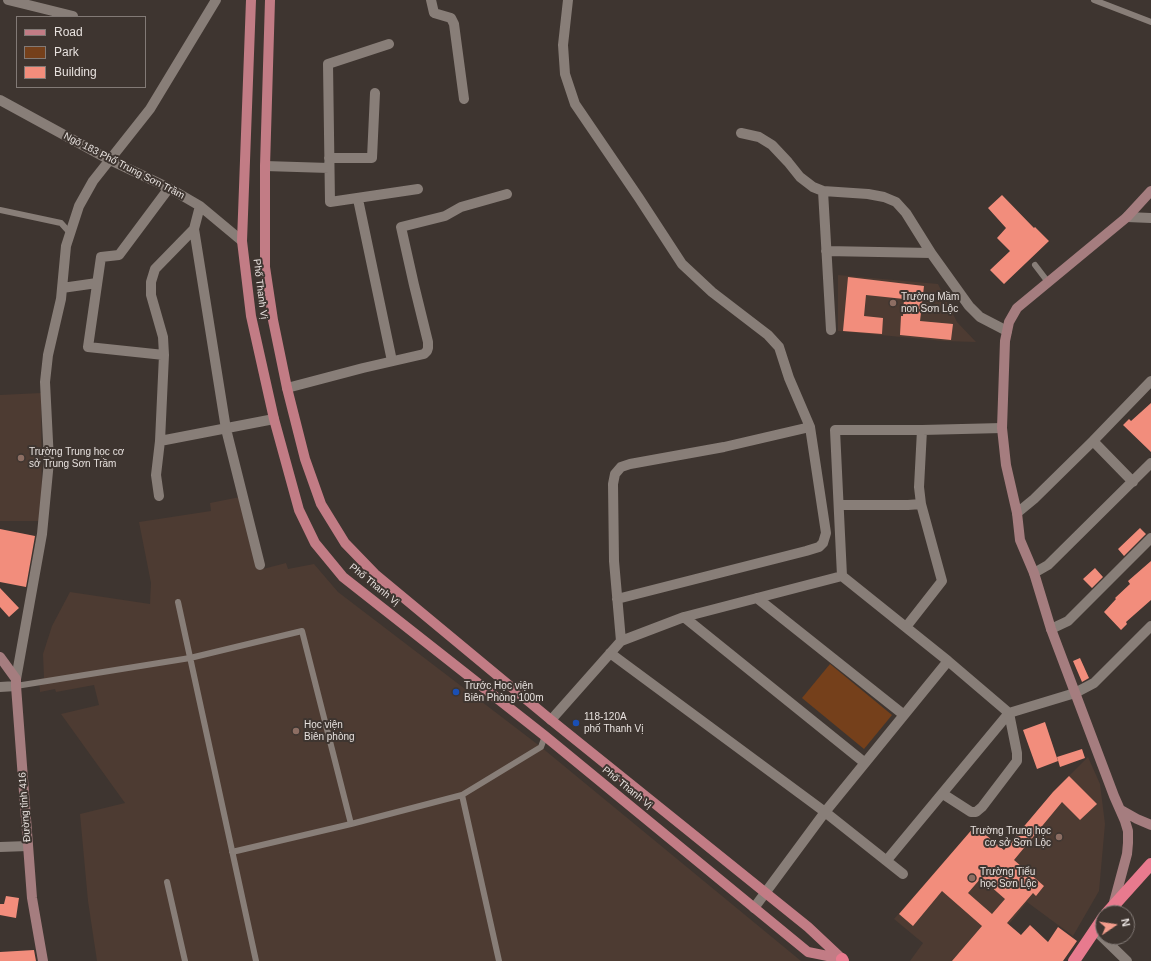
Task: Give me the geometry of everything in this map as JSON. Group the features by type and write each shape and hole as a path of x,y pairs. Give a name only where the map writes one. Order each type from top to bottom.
{"highway":[{"path":"1114,905 1151,864"},
{"path":"1074,961 1095,930"}],"main road":[{"name":"Phố Thanh Vị","path":"251,0 242,241 251,316 274,420 299,510 314,543 343,577 545,736 808,952 843,960"},
{"name":"Phố Thanh Vị","path":"270,0 265,166 265,267 273,320 288,388 305,459 321,504 345,543 375,574 551,720 808,927 843,960"},
{"path":"545,736 551,720"}],"street":[{"path":"8,0 73,16"},
{"path":"16,682 42,534 49,461 45,382 48,355 62,288 66,246 79,206 93,181 150,109 216,0"},
{"path":"431,0 434,13 451,18 454,24 464,100"},
{"path":"568,0 563,45 566,74 575,104 682,264 712,292 768,335 779,347 791,385 810,427 826,533 823,543 818,547 806,551 616,599"},
{"path":"389,44 328,64 330,202 418,189"},
{"path":"265,166 329,163 372,158 375,93"},
{"name":"Ngõ 183 Phố Trung Sơn Trầm","path":"0,100 110,160 168,188 200,206 242,241"},
{"path":"741,133 758,137 772,146 800,177 813,187 823,191 868,194 884,197 896,202 906,213 931,253 969,306 980,317 1007,331"},
{"path":"164,355 88,347 101,257 119,255 168,188"},
{"path":"1112,905 1127,854 1128,843 1125,821 1114,796 1051,630 1034,573 1020,540 1018,513 1006,465 1002,428 1005,341 1010,322 1017,308 1127,217 1151,190"},
{"path":"823,191 831,330"},
{"path":"288,388 424,354 428,348 428,342 401,227 445,216 461,207 507,194"},
{"path":"359,204 392,361"},
{"path":"200,206 194,229 226,429 260,565"},
{"path":"1127,217 1151,218"},
{"path":"159,496 156,475 160,441 164,355 163,337 151,295 151,282 155,269 194,229"},
{"path":"826,251 931,253"},
{"path":"62,288 97,283"},
{"path":"1018,513 1034,499 1151,381"},
{"path":"160,441 274,420"},
{"path":"621,641 616,599 612,521 613,484 615,474 621,467 630,464 724,447 810,427"},
{"path":"943,794 970,812 976,812 982,806 1017,761 1010,713 842,576 835,430 1002,428"},
{"path":"906,627 942,581 921,504 919,486 922,430"},
{"path":"1092,441 1133,482"},
{"path":"1034,573 1048,566 1151,463"},
{"path":"839,505 908,506 921,504"},
{"path":"1051,630 1068,621 1151,538"},
{"path":"551,720 621,641 684,617 842,576"},
{"path":"757,598 904,715"},
{"path":"684,617 865,762"},
{"path":"887,860 1010,713 1075,693 1094,683 1151,626"},
{"path":"610,653 825,812 903,874"},
{"path":"0,657 16,682"},
{"path":"754,908 825,812 948,661"},
{"path":"0,687 16,682"},
{"name":"Đường tỉnh 416","path":"16,682 32,898 43,961"},
{"path":"1121,810 1151,825"},
{"path":"0,846 28,846"},
{"path":"1110,945 1126,961"}],"lane":[{"path":"1094,0 1151,22"},
{"path":"0,210 61,223 70,233"},
{"path":"1035,265 1048,282"},
{"path":"178,602 256,961"},
{"path":"16,682 190,658 302,631 351,824"},
{"path":"232,852 351,824 462,795 541,747 545,736"},
{"path":"462,795 499,961"},
{"path":"167,882 185,961"}],"shaded area":[{"name":"Trường Mầm non Sơn Lộc","path":"838,275 938,284 957,322 976,342 944,341 838,331"},
{"name":"Trường Trung học cơ sở Trung Sơn Trầm","path":"41,393 42,521 0,521 0,395"},
{"name":"Học viện Biên phòng","path":"240,497 259,570 286,563 288,569 314,564 338,592 541,747 801,961 97,961 88,901 80,814 125,803 61,714 99,705 94,685 56,692 55,689 40,692 39,679 44,678 43,654 52,626 70,592 150,604 151,583 139,522 211,511 210,503"},
{"path":"1088,757 1100,784 1105,824 1099,891 1073,936 1027,902 979,961 910,961 923,943 894,919 975,826 1004,851 1053,792"}],"green space":[{"path":"830,664 892,715 864,749 802,698"}],"building":[{"path":"1002,195 1034,228 1035,227 1049,241 1004,284 990,270 1010,251 997,238 1006,228 988,208"},
{"path":"848,277 924,286 920,321 953,324 951,340 900,335 904,299 866,295 864,316 883,318 882,334 843,331"},
{"path":"1151,403 1151,452 1123,425 1129,419 1131,421"},
{"path":"1140,528 1146,534 1124,556 1118,549"},
{"path":"0,529 35,536 26,587 0,582"},
{"path":"1151,561 1151,600 1126,622 1127,624 1121,630 1104,612 1116,599 1115,598 1130,584 1128,581"},
{"path":"1095,568 1103,577 1092,588 1083,579"},
{"path":"0,588 19,608 9,617 0,607"},
{"path":"1080,658 1089,678 1082,682 1073,661"},
{"path":"1045,722 1058,761 1037,769 1023,730"},
{"path":"1082,749 1085,758 1060,767 1057,757"},
{"path":"1069,776 1097,804 1080,820 1062,802 1014,860 1044,886 1036,896 1033,893 1007,923 1021,935 1030,925 1048,942 1058,927 1077,941 1063,961 952,961 982,926 942,891 913,926 899,914 975,826 1004,850 1053,792","holes":["981,878 1005,899 992,914 968,893"]},
{"path":"6,896 19,898 16,918 0,915 0,904 4,904"},
{"path":"34,950 36,961 0,961 0,952"}],"place":[{"name":"Trường Mầm non Sơn Lộc","path":"893,303"},
{"name":"Trường Trung học cơ sở Trung Sơn Trầm","path":"21,458"},
{"name":"Trước Học viện Biên Phòng 100m","path":"456,692"},
{"name":"118-120A phố Thanh Vị","path":"576,723"},
{"name":"Học viện Biên phòng","path":"296,731"},
{"name":"Trường Trung học cơ sở Sơn Lộc","path":"1059,837"},
{"name":"Trường Tiểu học Sơn Lộc","path":"972,878"}]}
